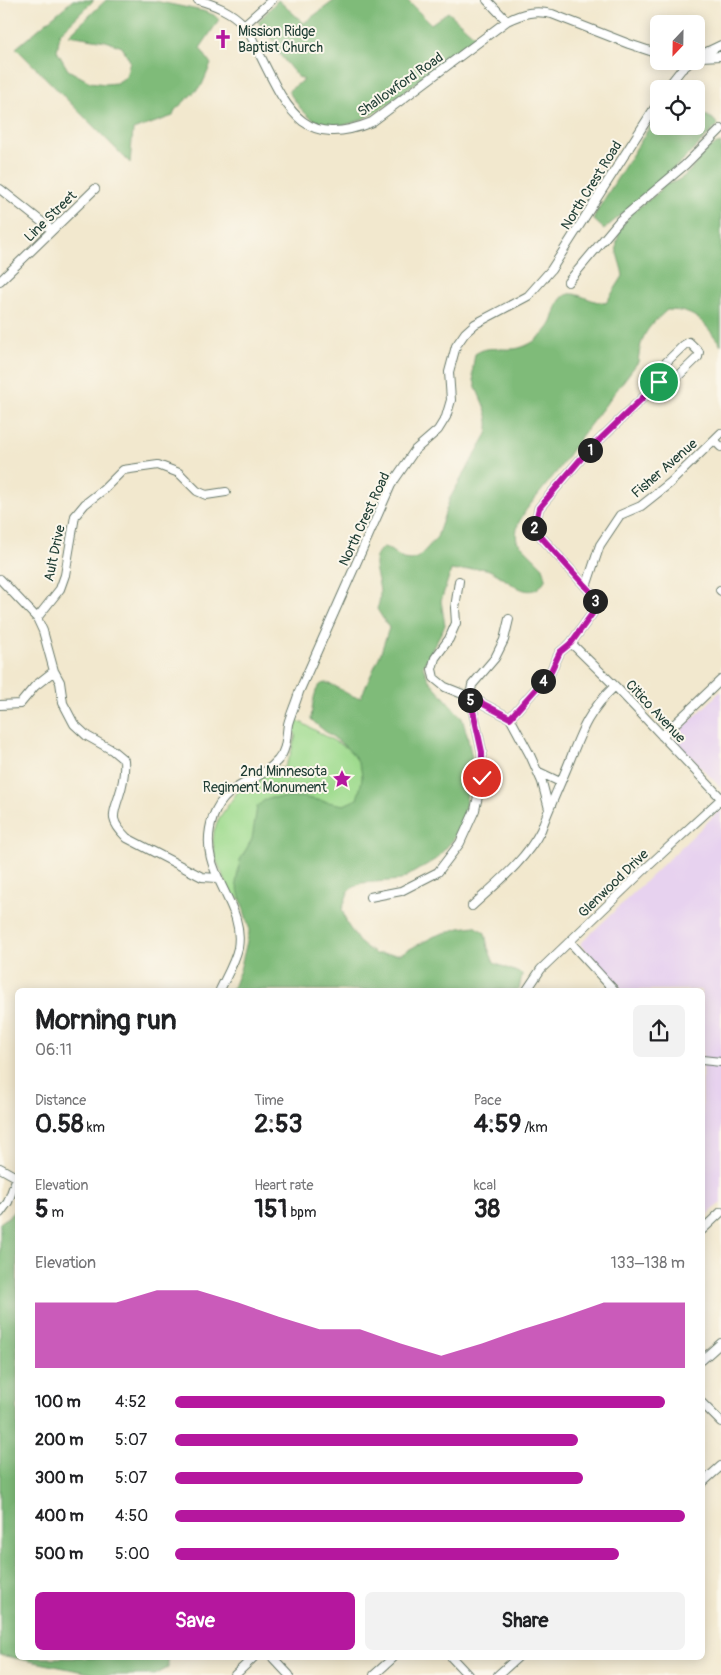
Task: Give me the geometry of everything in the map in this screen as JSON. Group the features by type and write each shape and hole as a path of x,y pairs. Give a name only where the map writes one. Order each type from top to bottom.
{"street":[{"name":"Shallowford Road","path":"198,0 218,2 244,26 284,102 295,116 306,125 321,130 338,132 355,129 372,122 507,21 525,13 540,11 552,14 650,51"},
{"path":"244,26 272,0"},
{"path":"487,0 507,21"},
{"path":"705,53 721,45"},
{"path":"705,57 721,56"},
{"path":"673,80 681,70"},
{"name":"North Crest Road","path":"221,988 238,948 238,927 230,902 217,878 210,858 208,845 213,817 222,800 236,787 271,768 279,759 284,748 288,725 299,692 391,485 415,450 438,430 446,417 451,400 450,372 456,346 465,333 475,324 528,296 552,270 650,115"},
{"path":"568,282 620,220 685,165 721,129"},
{"path":"0,189 52,230"},
{"name":"Line Street","path":"0,281 95,189"},
{"path":"689,342 699,352 698,357 668,386 659,382 656,372 684,345 689,342"},
{"path":"510,718 550,673 560,652 571,643 592,614 596,598 534,529 539,508 585,454 659,382"},
{"name":"Fisher Avenue","path":"586,587 600,545 620,515 641,506 670,483 721,433"},
{"name":"Fisher Avenue","path":"714,440 721,448"},
{"name":"Ault Drive","path":"37,618 60,589 65,575 75,516 85,504 103,490 123,470 158,465 179,473 197,491 206,494 226,492"},
{"path":"0,579 37,618 43,631 54,671 60,682 63,703 74,724 87,736 112,750 124,760 125,773 119,796 114,806 113,816 118,829 127,838 202,877 217,878"},
{"path":"459,581 455,608 456,623 449,638 435,658 432,669 434,678 445,687 470,697 510,718 537,771 549,809"},
{"path":"370,898 401,891 438,872 460,843 475,810 482,778 482,752 470,697 472,685 495,658 504,640 509,619"},
{"name":"Citico Avenue","path":"571,643 615,686 721,799"},
{"path":"0,705 20,704 35,686 54,671"},
{"path":"662,736 721,680"},
{"path":"472,906 512,868 534,843 576,741 589,715 602,698 615,686"},
{"path":"537,771 560,782"},
{"name":"Glenwood Drive","path":"528,988 541,969 721,799"},
{"path":"570,942 612,988"},
{"path":"705,1060 721,1062"},
{"path":"0,1168 15,1175"},
{"path":"0,1213 8,1202 15,1182"},
{"path":"705,1227 721,1212"},
{"path":"705,1357 721,1343"},
{"path":"705,1406 721,1422"},
{"path":"705,1480 721,1466"},
{"path":"235,1675 251,1660"},
{"path":"275,1660 288,1675"},
{"path":"374,1675 390,1660"},
{"path":"454,1660 468,1675"},
{"path":"498,1675 514,1660"}],"shaded area":[{"path":"721,691 721,788 673,738"},
{"path":"721,809 721,1202 705,1218 705,988 618,988 620,986 580,944"}],"green space":[{"path":"73,0 94,0 60,33 57,51 68,70 90,82 116,83 126,77 130,61 122,47 106,41 69,35 106,0 155,1 203,11 214,15 219,20 200,48 211,64 202,85 175,110 173,116 133,130 130,163 16,48"},
{"path":"278,0 304,23 335,0 407,0 431,24 448,12 476,37 374,113 361,120 334,126 320,123 307,115 288,91 304,80 297,76 280,55 277,45 258,22"},
{"path":"705,115 713,119 718,125 663,179 604,229 594,220 595,214 650,126 650,135 705,135"},
{"path":"721,143 721,345 699,319 686,312 667,310 646,332 638,362 526,510 518,524 517,541 543,567 546,578 540,587 533,590 525,590 486,569 451,570 441,601 445,625 423,667 429,680 462,718 467,735 472,758 463,823 453,840 436,859 401,880 361,883 349,890 342,909 347,924 359,942 375,954 400,954 435,936 460,928 475,926 485,933 494,963 522,974 519,988 436,988 429,985 416,988 233,988 240,970 249,933 249,927 236,883 240,860 252,839 257,807 268,798 301,797 344,805 357,799 362,779 360,766 356,758 342,744 311,719 315,694 320,685 325,683 355,697 361,697 380,655 389,628 377,609 380,594 375,568 377,554 383,547 403,559 411,560 419,557 437,537 450,498 487,434 488,418 474,382 473,367 475,354 489,349 518,348 535,341 549,327 559,301 565,295 572,294 606,303 623,276 617,246 620,232 627,219 637,208 657,193 663,185 683,177 706,151"},
{"path":"295,719 395,775 325,947 231,894 215,857 213,842 214,831 219,818 239,790 277,768 284,768 290,756 296,735 292,728"},
{"path":"15,1209 15,1658 0,1655 0,1223 11,1215"},
{"path":"25,1660 168,1660 168,1668 155,1675 99,1675"}],"place":[{"name":"Mission Ridge Baptist Church","path":"223,39"},
{"name":"2nd Minnesota Regiment Monument","path":"342,779"}],"route":[{"path":"482,778 482,752 470,697 510,718 550,673 560,652 571,643 592,614 596,598 534,529 539,508 585,454 659,382"}]}
